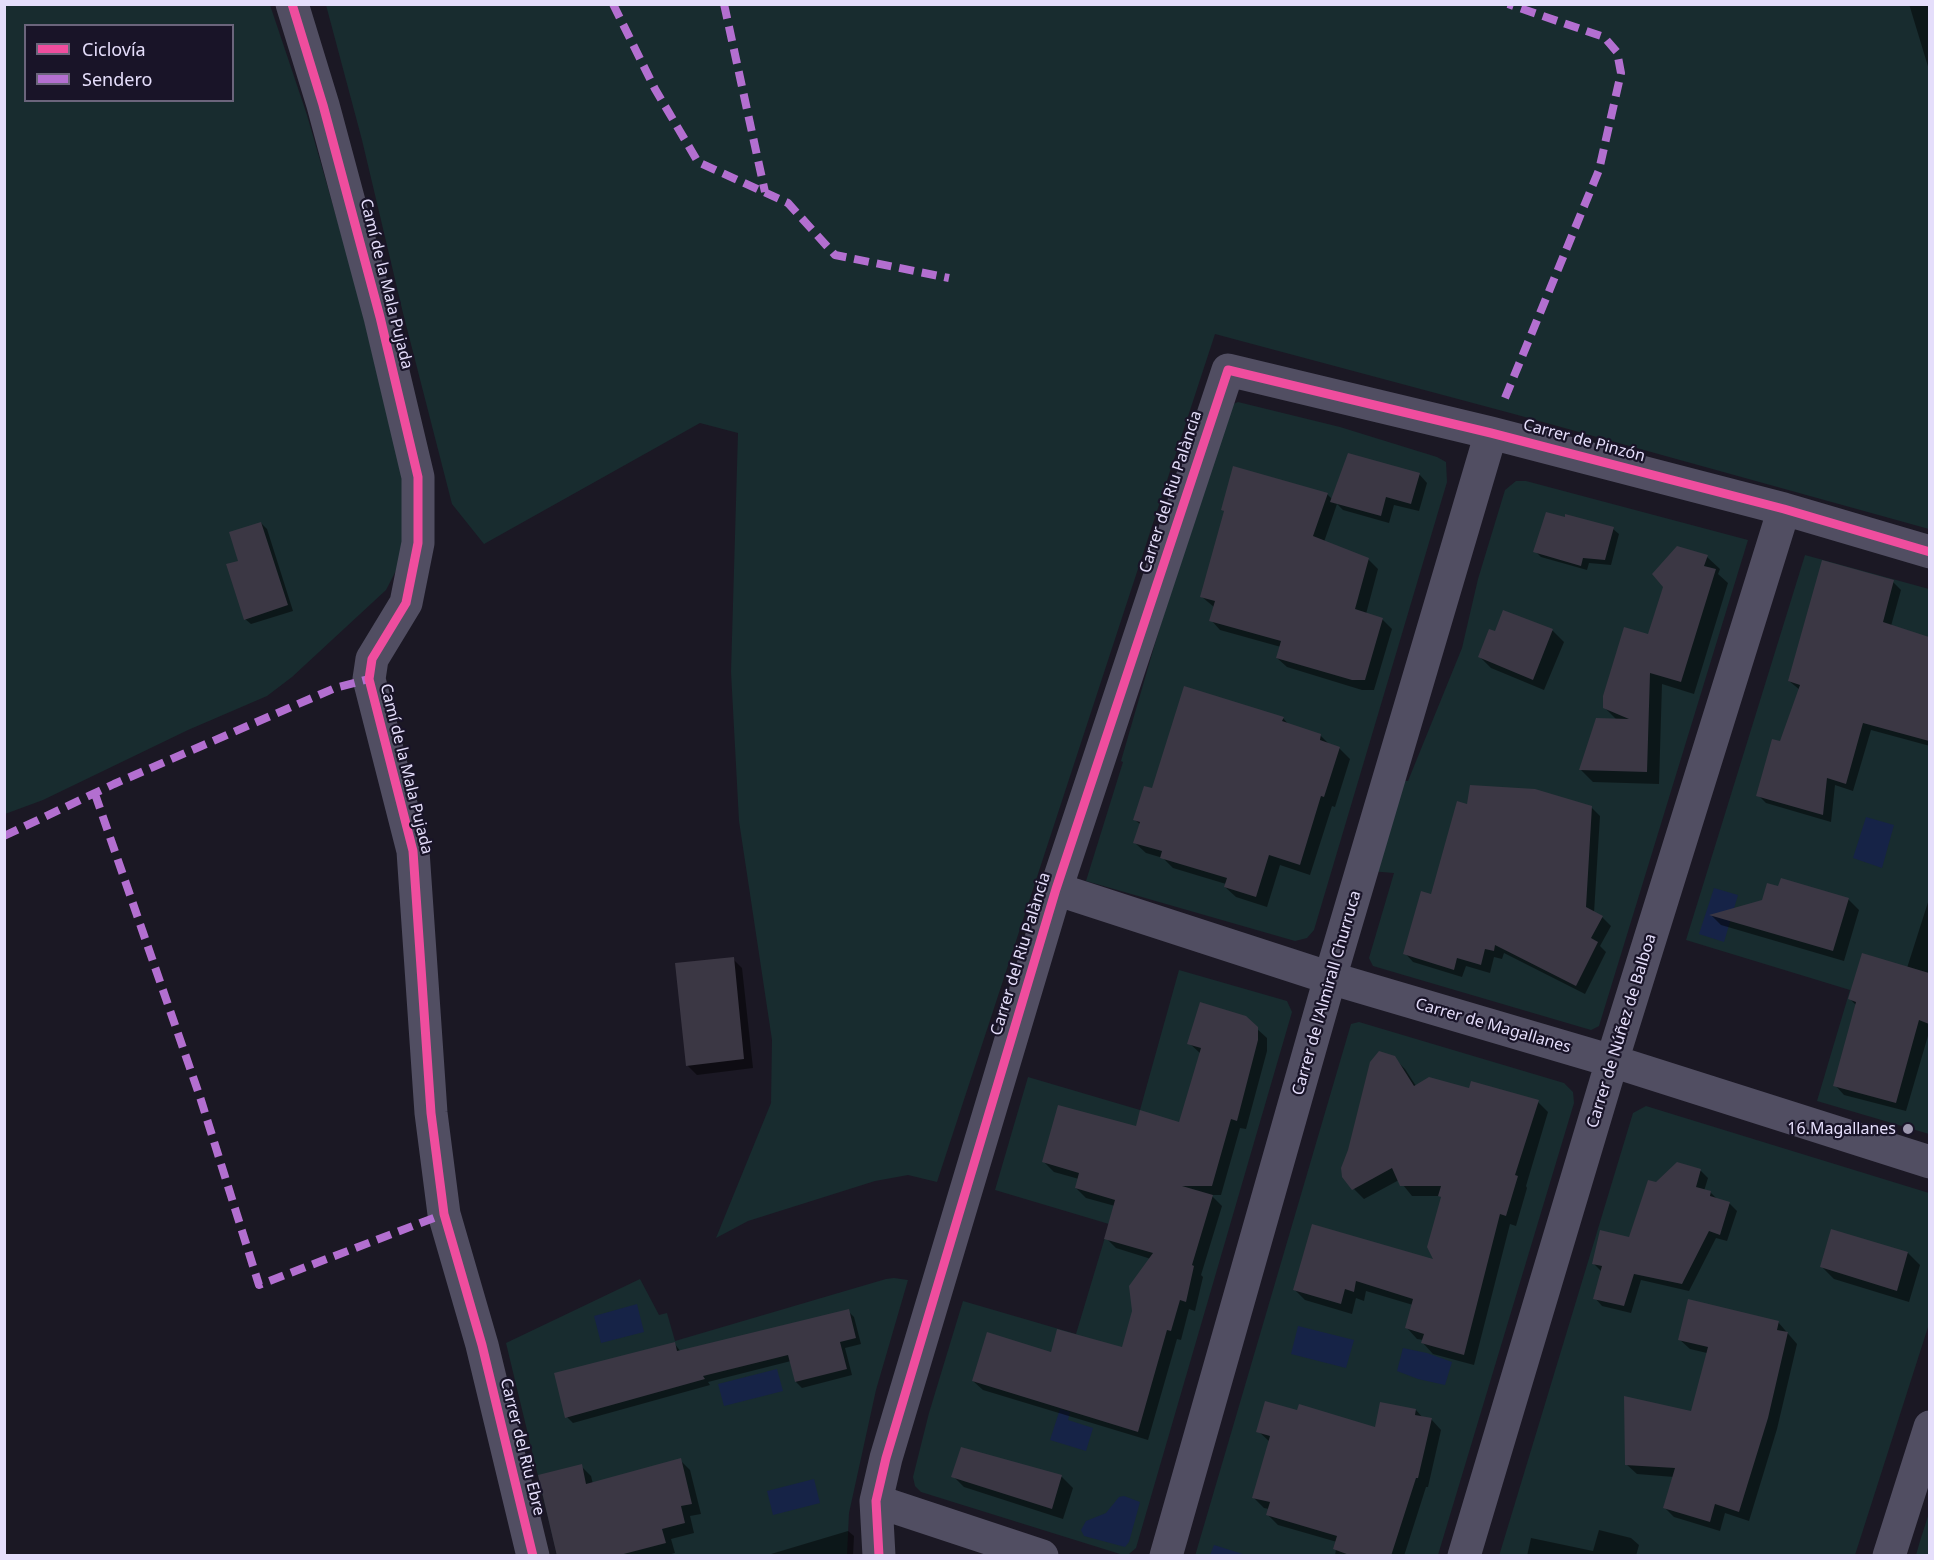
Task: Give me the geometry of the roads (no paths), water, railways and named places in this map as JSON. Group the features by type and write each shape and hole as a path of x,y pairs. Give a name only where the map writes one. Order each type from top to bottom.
{"street":[{"name":"Camí de la Mala Pujada","path":"292,4 323,105 380,317 418,477 418,543 406,603 372,658 369,679 413,851 431,1113 444,1214 482,1345"},
{"name":"Carrer de Pinzón","path":"1228,370 1491,433 1784,509 1929,552"},
{"name":"Carrer del Riu Palància","path":"879,1556 876,1501 886,1458 1056,889 1228,370"},
{"name":"Carrer de l'Almirall Churruca","path":"1166,1556 1330,978 1491,433"},
{"name":"Carrer de Núñez de Balboa","path":"1464,1556 1612,1061 1784,509"},
{"name":"Carrer de Magallanes","path":"1056,889 1330,978 1612,1061 1929,1162"},
{"name":"Carrer del Riu Ebre","path":"482,1345 533,1556"},
{"path":"1889,1556 1929,1427"},
{"path":"876,1501 1042,1556"}],"water":[{"path":"1866,817 1894,825 1882,868 1853,858"},
{"path":"1714,888 1738,895 1724,942 1699,934"},
{"path":"637,1304 644,1332 601,1343 594,1316"},
{"path":"1298,1326 1354,1340 1346,1368 1291,1354"},
{"path":"1403,1348 1452,1362 1445,1385 1397,1371"},
{"path":"777,1369 783,1391 724,1406 718,1384"},
{"path":"1060,1409 1070,1412 1068,1420 1093,1428 1086,1451 1050,1440"},
{"path":"814,1479 820,1503 773,1515 767,1491"},
{"path":"1124,1496 1140,1502 1129,1542 1125,1547 1084,1536 1081,1530 1086,1521 1106,1513 1119,1497"},
{"path":"1214,1545 1246,1555 1210,1555"}],"place":[{"name":"16.Magallanes","path":"1908,1129"}]}
